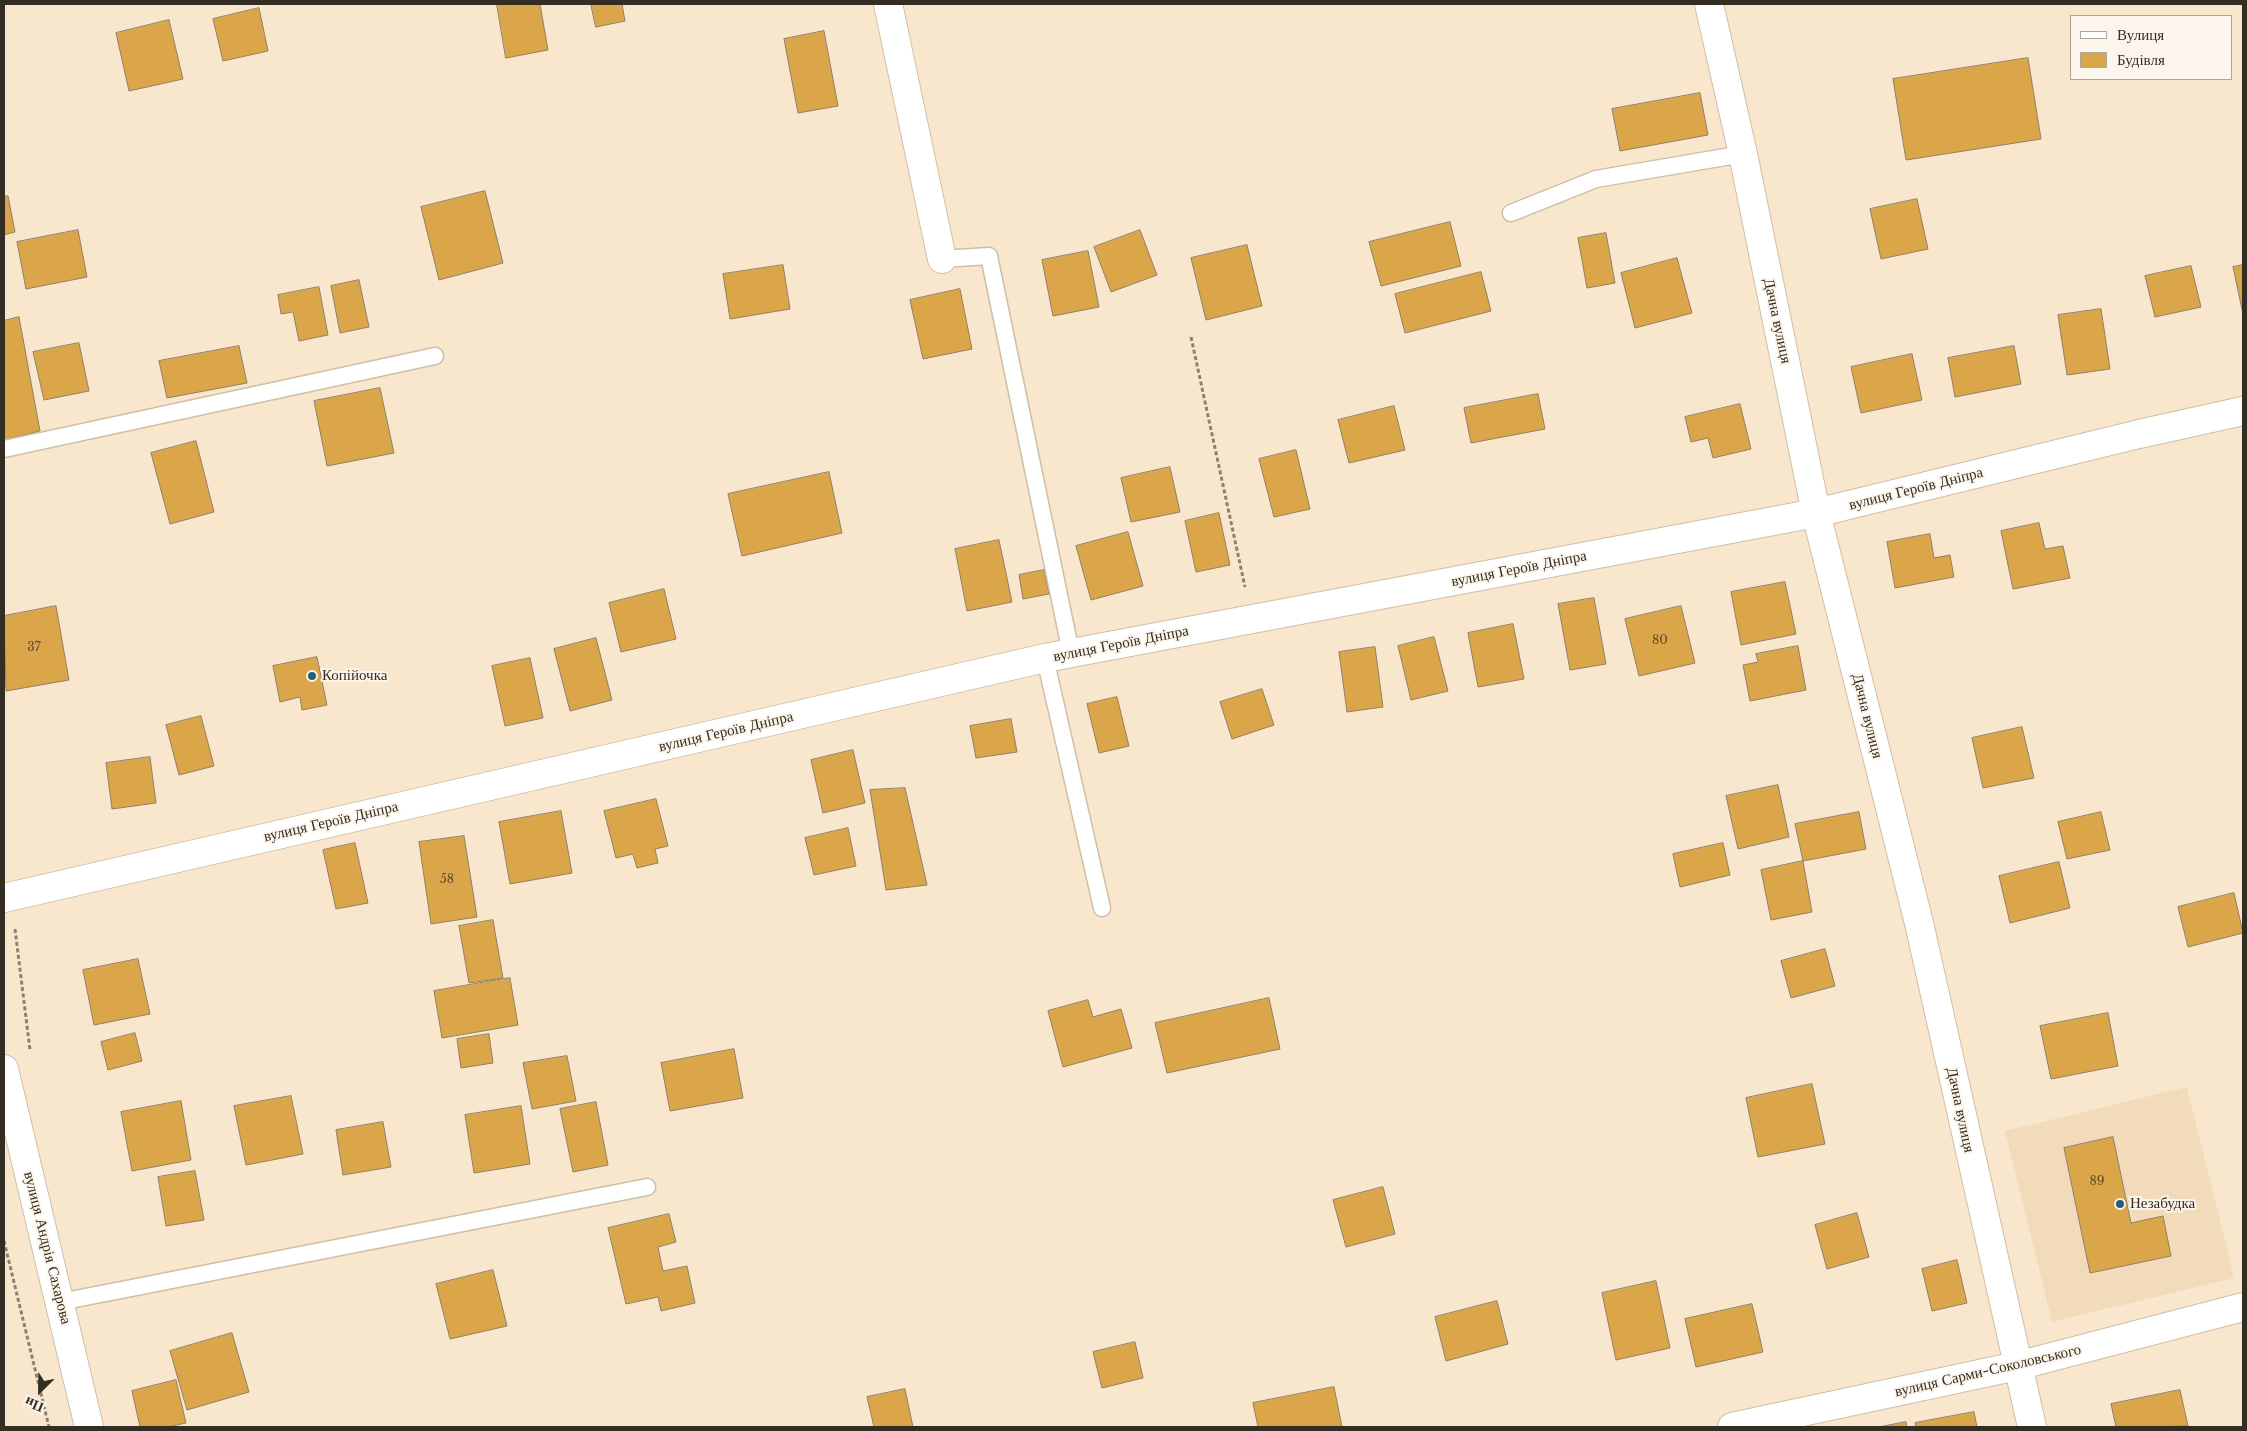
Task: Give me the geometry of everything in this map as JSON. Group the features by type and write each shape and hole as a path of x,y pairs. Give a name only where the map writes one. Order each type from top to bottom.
{"street":[{"path":"888,4 942,259"},
{"name":"Дачна вулиця","path":"1708,4 1743,154 1816,513 1919,923 2016,1366 2032,1427"},
{"name":"вулиця Героїв Дніпра","path":"4,898 1058,656 1816,513 2139,434 2243,411"},
{"name":"вулиця Андрія Сахарова","path":"4,1069 89,1427"},
{"name":"вулиця Сарми-Соколовського","path":"1732,1427 2016,1366 2243,1307"}],"lane":[{"path":"1511,213 1596,179 1743,154"},
{"path":"942,259 989,256 1102,908"},
{"path":"4,449 435,356"},
{"path":"60,1302 647,1187"}],"path":[{"path":"1191,337 1252,619"},
{"path":"4,1241 50,1427"}],"shaded area":[{"name":"Незабудка","path":"2187,1087 2234,1278 2052,1322 2005,1131"}],"building":[{"path":"497,4 540,4 548,50 506,58"},
{"path":"591,4 622,4 625,21 596,27"},
{"path":"259,8 268,51 223,61 213,19"},
{"path":"169,20 183,79 129,91 116,33"},
{"path":"824,31 838,106 798,113 784,39"},
{"path":"2028,58 2041,139 1906,160 1893,79"},
{"path":"1700,93 1708,135 1620,151 1612,109"},
{"path":"485,191 503,263 439,280 421,207"},
{"path":"4,196 8,196 15,232 4,235"},
{"path":"1917,199 1928,249 1881,259 1870,209"},
{"path":"1450,222 1461,266 1381,286 1369,242"},
{"path":"78,230 87,277 26,289 17,242"},
{"path":"1140,230 1157,275 1111,292 1094,247"},
{"path":"1606,233 1615,283 1587,288 1578,238"},
{"path":"1247,245 1262,306 1206,320 1191,258"},
{"path":"1088,251 1099,307 1053,316 1042,260"},
{"path":"1677,258 1692,313 1635,328 1621,273"},
{"path":"783,265 790,309 730,319 723,274"},
{"path":"2243,265 2243,314 2233,267"},
{"path":"2191,266 2201,307 2155,317 2145,276"},
{"path":"1481,272 1491,311 1405,333 1395,294"},
{"path":"359,280 369,327 340,333 331,286"},
{"path":"319,287 328,335 299,341 293,312 281,314 278,295"},
{"path":"960,289 972,349 923,359 910,300"},
{"path":"2101,309 2110,369 2067,375 2058,315"},
{"path":"19,317 40,431 4,440 4,321"},
{"path":"79,343 89,391 44,400 33,352"},
{"path":"239,346 247,383 167,398 159,361"},
{"path":"2014,346 2021,384 1955,397 1948,358"},
{"path":"1912,354 1922,400 1861,413 1851,367"},
{"path":"380,388 394,453 327,466 314,401"},
{"path":"1538,394 1545,429 1471,443 1464,408"},
{"path":"1740,404 1751,449 1713,458 1708,438 1691,442 1685,417"},
{"path":"1394,406 1405,450 1349,463 1338,420"},
{"path":"196,441 214,512 170,524 151,453"},
{"path":"1296,450 1310,509 1274,517 1259,459"},
{"path":"1170,467 1180,512 1131,522 1121,478"},
{"path":"829,472 842,533 742,556 728,494"},
{"path":"1219,513 1230,565 1196,572 1185,521"},
{"path":"2039,523 2045,549 2063,546 2070,578 2013,589 2001,531"},
{"path":"1128,532 1143,586 1091,600 1076,546"},
{"path":"1930,534 1934,558 1950,555 1954,577 1895,588 1887,542"},
{"path":"999,540 1012,602 967,611 955,549"},
{"path":"1044,570 1049,594 1023,599 1019,575"},
{"path":"1785,582 1796,634 1741,645 1731,592"},
{"path":"664,589 676,639 621,652 609,603"},
{"path":"1594,598 1606,664 1570,670 1558,604"},
{"path":"56,606 69,680 6,691 4,616"},
{"path":"1681,606 1695,663 1639,676 1625,619"},
{"path":"1513,624 1524,679 1478,687 1468,633"},
{"path":"1434,637 1448,691 1411,700 1398,646"},
{"path":"596,638 612,700 570,711 554,649"},
{"path":"1798,646 1806,690 1750,701 1743,665 1758,662 1756,654"},
{"path":"1375,647 1383,707 1347,712 1339,652"},
{"path":"317,657 327,705 302,710 300,697 280,702 273,666"},
{"path":"530,658 543,718 505,726 492,666"},
{"path":"1262,689 1274,725 1232,739 1220,702"},
{"path":"1117,697 1129,746 1099,753 1087,704"},
{"path":"201,716 214,766 179,775 166,725"},
{"path":"1011,719 1017,752 976,758 970,726"},
{"path":"2022,727 2034,778 1983,788 1972,738"},
{"path":"853,750 865,803 823,813 811,760"},
{"path":"150,757 156,803 112,809 106,763"},
{"path":"1778,785 1789,837 1738,849 1726,796"},
{"path":"905,788 927,885 886,890 870,790"},
{"path":"656,799 668,846 655,849 658,863 637,868 633,854 616,858 604,811"},
{"path":"561,811 572,873 510,884 499,822"},
{"path":"1859,812 1866,849 1803,861 1795,824"},
{"path":"2101,812 2110,850 2067,859 2058,822"},
{"path":"848,828 856,866 814,875 805,838"},
{"path":"464,836 477,917 431,924 419,842"},
{"path":"355,843 368,903 336,909 323,850"},
{"path":"1723,843 1730,875 1680,887 1673,854"},
{"path":"1803,861 1812,912 1771,920 1761,870"},
{"path":"2059,862 2070,908 2010,923 1999,876"},
{"path":"2234,893 2243,933 2188,947 2178,907"},
{"path":"493,920 503,978 469,983 459,926"},
{"path":"1825,949 1835,986 1791,998 1781,961"},
{"path":"138,959 150,1014 94,1025 83,970"},
{"path":"510,978 518,1025 442,1038 434,991"},
{"path":"1269,998 1280,1049 1167,1073 1155,1023"},
{"path":"1088,1000 1093,1017 1121,1009 1132,1048 1063,1067 1048,1011"},
{"path":"2108,1013 2118,1066 2051,1079 2040,1026"},
{"path":"135,1033 142,1061 108,1070 101,1042"},
{"path":"489,1034 493,1063 461,1068 457,1039"},
{"path":"734,1049 743,1098 670,1111 661,1063"},
{"path":"567,1056 576,1101 532,1109 523,1063"},
{"path":"1812,1084 1825,1144 1758,1157 1746,1098"},
{"path":"291,1096 303,1154 246,1165 234,1106"},
{"path":"181,1101 191,1160 132,1171 121,1112"},
{"path":"596,1102 608,1165 573,1172 560,1109"},
{"path":"521,1106 530,1164 474,1173 465,1115"},
{"path":"383,1122 391,1167 343,1175 336,1130"},
{"path":"2113,1137 2131,1223 2163,1216 2171,1256 2090,1273 2064,1148"},
{"path":"195,1171 204,1220 166,1226 158,1177"},
{"path":"1383,1187 1395,1234 1346,1247 1333,1200"},
{"path":"1857,1213 1869,1257 1827,1269 1815,1225"},
{"path":"669,1214 676,1242 658,1247 663,1271 687,1266 695,1303 661,1311 658,1297 626,1304 608,1228"},
{"path":"1957,1260 1967,1303 1932,1311 1922,1269"},
{"path":"493,1270 507,1326 450,1339 436,1284"},
{"path":"1656,1281 1670,1348 1616,1360 1602,1293"},
{"path":"1497,1301 1508,1344 1446,1361 1435,1317"},
{"path":"1752,1304 1763,1352 1696,1367 1685,1319"},
{"path":"232,1333 249,1392 187,1410 170,1351"},
{"path":"1135,1342 1143,1378 1102,1388 1093,1352"},
{"path":"176,1380 186,1423 168,1427 140,1427 132,1391"},
{"path":"1334,1387 1342,1427 1258,1427 1253,1403"},
{"path":"905,1389 913,1427 874,1427 867,1397"},
{"path":"2180,1390 2188,1426 2116,1427 2111,1404"},
{"path":"1974,1412 1977,1427 1916,1427 1915,1423"},
{"path":"1906,1422 1907,1427 1879,1427"}],"place":[{"name":"Копійочка","path":"312,676"},
{"name":"Незабудка","path":"2120,1204"}]}
